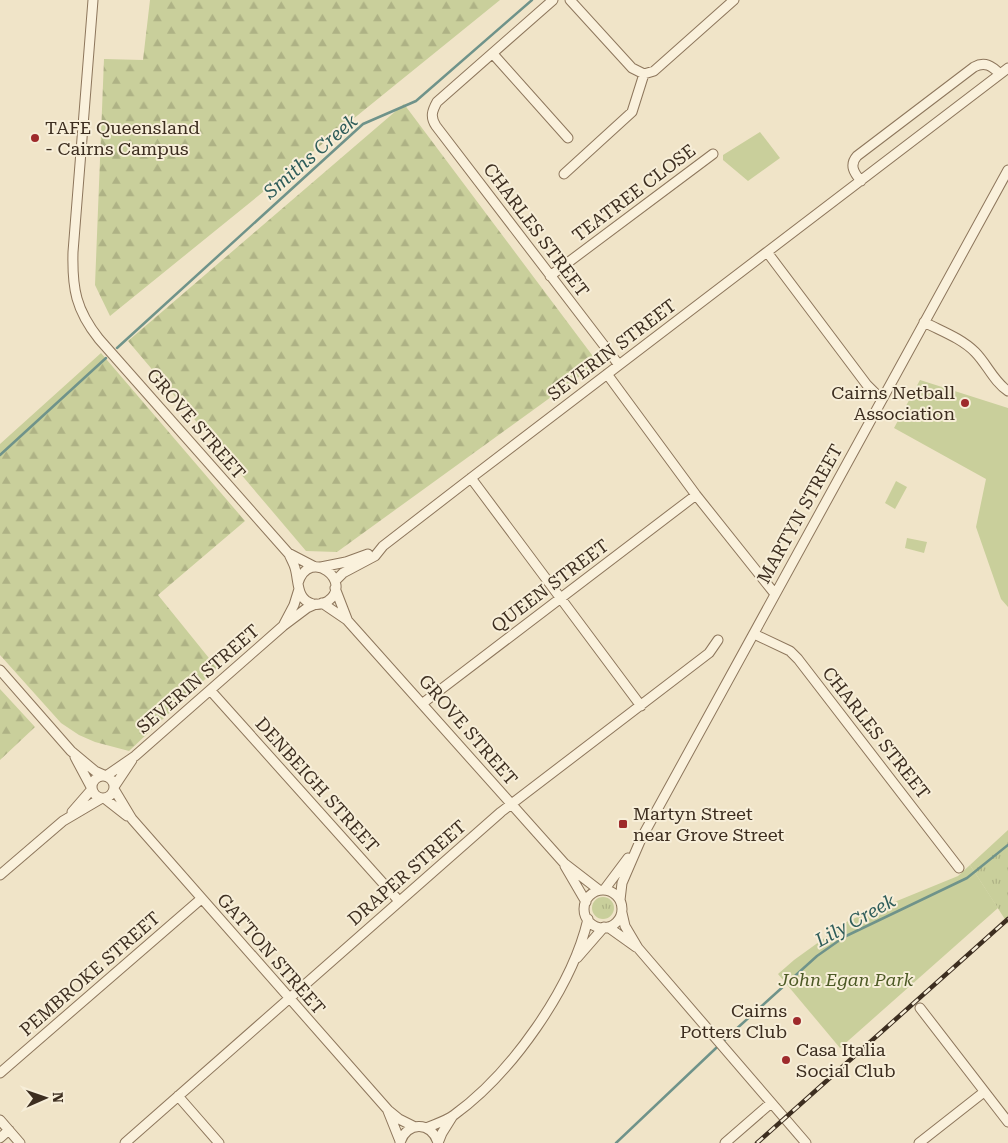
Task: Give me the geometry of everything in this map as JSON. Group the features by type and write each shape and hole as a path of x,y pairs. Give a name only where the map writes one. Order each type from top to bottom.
{"street":[{"name":"GROVE STREET","path":"93,0 73,252 73,283 77,301 82,314 99,339 289,554 295,566 298,586"},
{"path":"553,0 493,54 568,138"},
{"path":"570,0 640,73"},
{"path":"640,73 654,71 734,0"},
{"name":"CHARLES STREET","path":"493,54 438,102 432,112 432,118 436,126 619,365"},
{"name":"SEVERIN STREET","path":"861,181 853,170 854,160 858,156 974,67 987,64 1004,71"},
{"name":"SEVERIN STREET","path":"318,567 356,559 383,546 1004,71"},
{"path":"564,174 632,112 640,73"},
{"name":"TEATREE CLOSE","path":"550,276 713,154"},
{"name":"MARTYN STREET","path":"620,900 622,883 636,849 1008,170"},
{"path":"767,252 867,385 881,399"},
{"path":"924,322 976,353 1008,391"},
{"path":"608,374 696,495 775,594"},
{"path":"471,478 641,706"},
{"name":"QUEEN STREET","path":"423,703 696,495"},
{"name":"SEVERIN STREET","path":"335,585 343,573 375,556 383,546"},
{"name":"GROVE STREET","path":"289,554 318,567"},
{"path":"318,567 331,574 335,585 332,597 319,604 305,600 298,586 304,572 318,567"},
{"name":"GROVE STREET","path":"335,585 347,620"},
{"name":"SEVERIN STREET","path":"283,626 294,605 298,586"},
{"name":"GROVE STREET","path":"319,604 347,620 423,703 564,863 586,902"},
{"name":"SEVERIN STREET","path":"105,776 135,756 283,626 307,608 319,604"},
{"name":"CHARLES STREET","path":"754,634 790,651 798,659 959,868"},
{"name":"DRAPER STREET","path":"125,1143 512,804 709,653 718,640"},
{"path":"0,670 71,751 95,771 112,780 114,788 110,795 63,821"},
{"name":"DENBEIGH STREET","path":"210,690 399,901"},
{"path":"71,751 95,795 103,798"},
{"name":"SEVERIN STREET","path":"114,788 135,756"},
{"path":"0,875 63,821 91,788 95,778 105,776"},
{"name":"GATTON STREET","path":"114,788 132,819 388,1110 399,1119 415,1126 426,1128"},
{"name":"GATTON STREET","path":"103,798 132,819"},
{"name":"MARTYN STREET","path":"601,890 636,849"},
{"name":"GROVE STREET","path":"564,863 601,890"},
{"path":"638,948 606,927 592,924 585,910 586,902 590,895 601,890 614,893 620,900 625,926 638,948 806,1143"},
{"name":"PEMBROKE STREET","path":"0,1073 201,899"},
{"path":"575,960 606,927 617,921 622,913"},
{"path":"438,1143 453,1116 497,1077 531,1036 575,960 588,919"},
{"path":"920,1008 1008,1122"},
{"path":"919,1143 984,1092"},
{"path":"178,1096 219,1143"},
{"path":"725,1143 771,1103"},
{"name":"GATTON STREET","path":"388,1110 400,1142"},
{"path":"438,1143 434,1134 426,1128 453,1116"},
{"path":"0,1120 20,1143"},
{"path":"400,1142 406,1132 415,1126"},
{"path":"0,1138 9,1130"}],"green space":[{"path":"150,0 500,0 110,316 95,285 104,59 143,60"},
{"path":"404,104 598,363 337,552 306,551 128,341"},
{"path":"760,132 780,158 748,181 723,160 723,155"},
{"path":"101,353 245,521 158,595 217,668 129,751 95,742 79,735 61,723 0,655 0,444"},
{"path":"920,380 1008,408 1008,607 1001,599 976,527 986,479 894,428"},
{"path":"896,481 907,487 895,509 885,503"},
{"path":"907,538 927,542 924,553 905,548"},
{"path":"0,689 35,727 0,760"},
{"path":"1008,830 1008,924 970,865"},
{"name":"John Egan Park","path":"970,865 998,908 840,1048 778,974 794,960 848,921 958,876"},
{"path":"603,897 611,900 614,908 611,916 603,919 595,916 592,908 595,900"}],"waterway":[{"name":"Smiths Creek","path":"117,348 363,124 416,101 532,0"},
{"name":"Smiths Creek","path":"0,455 106,358"},
{"name":"Lily Creek","path":"616,1143 734,1031 817,956 844,937 967,878 1008,845"}],"railway":[{"path":"757,1143 1008,919"}],"place":[{"name":"TAFE Queensland - Cairns Campus","path":"35,138"},
{"name":"Cairns Netball Association","path":"965,403"},
{"name":"Martyn Street near Grove Street","path":"623,824"},
{"name":"Cairns Potters Club","path":"797,1021"},
{"name":"Casa Italia Social Club","path":"786,1060"}]}
